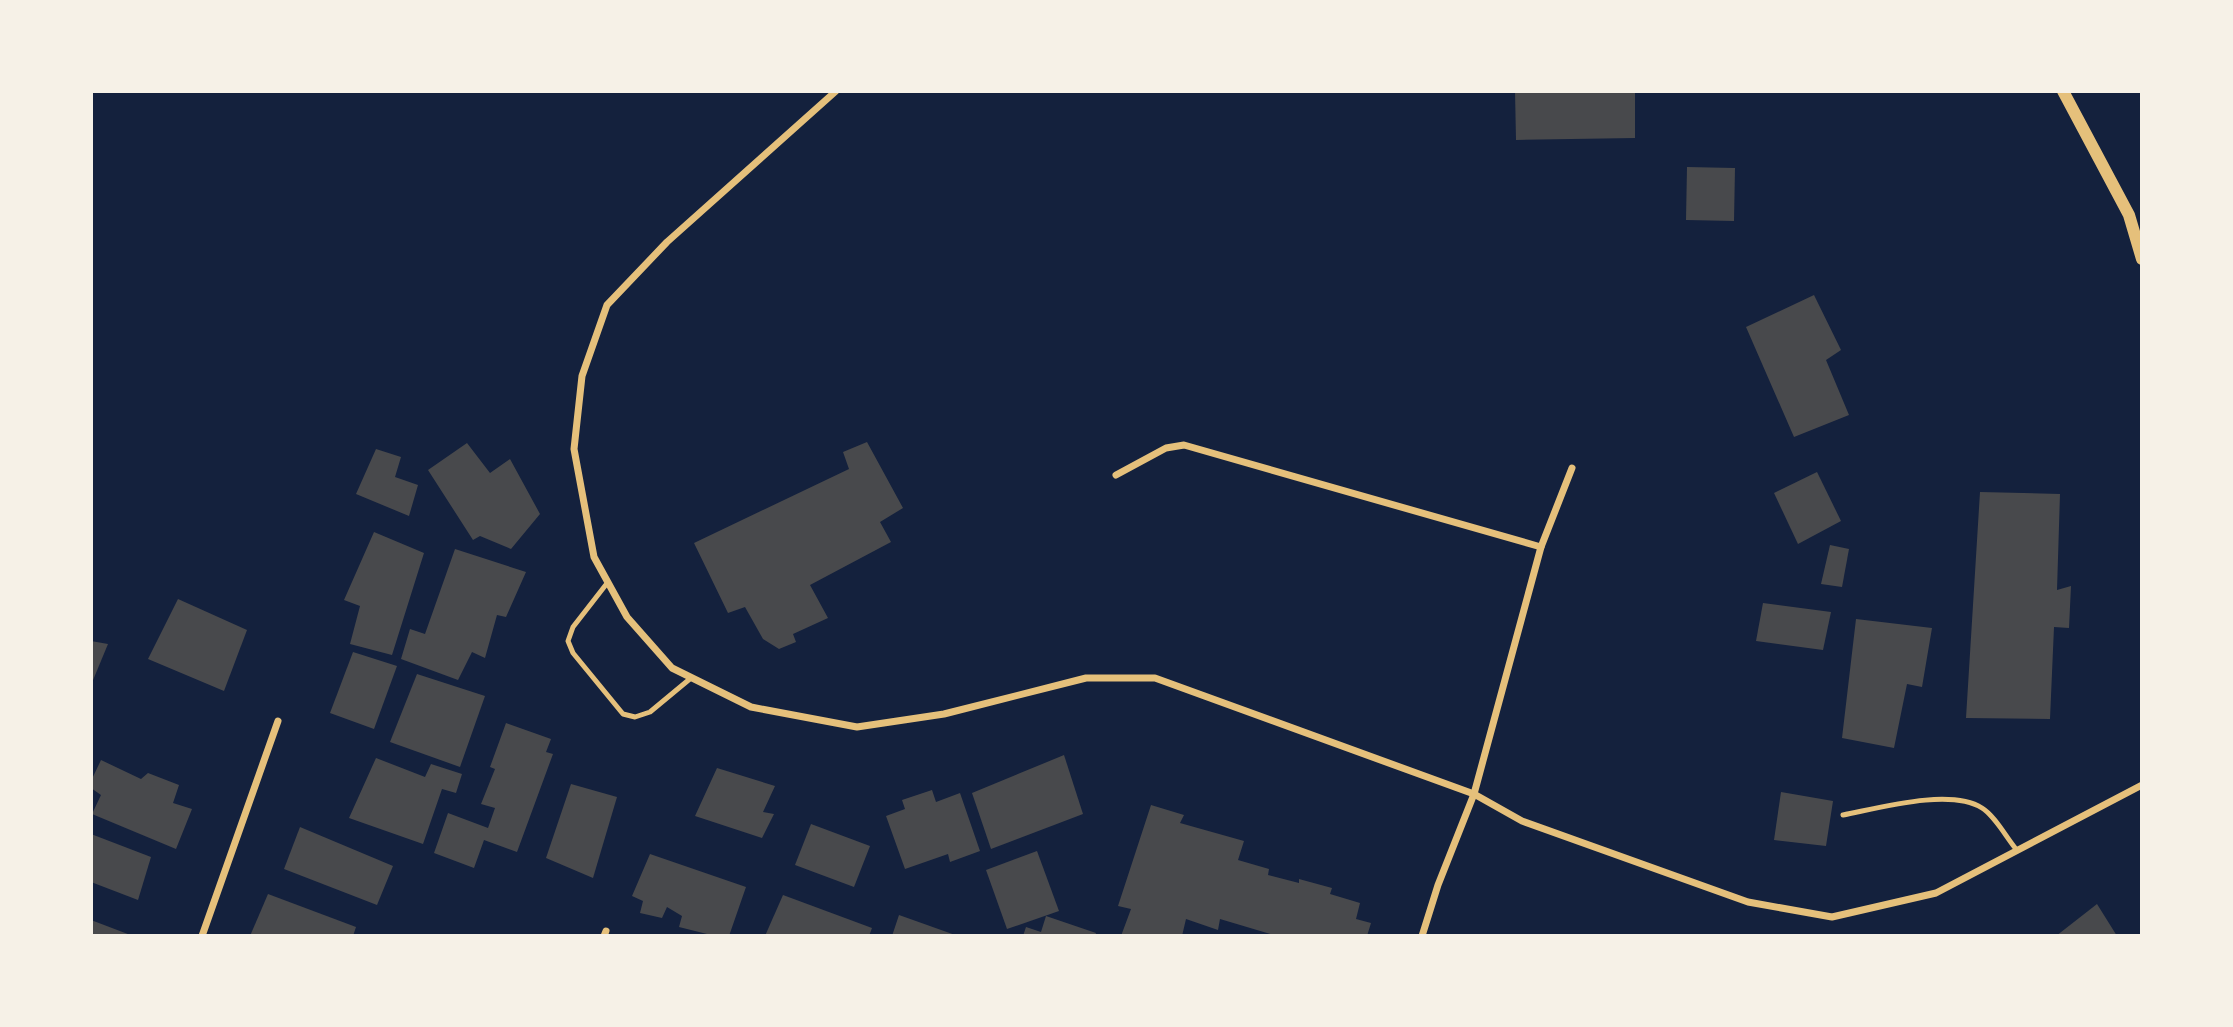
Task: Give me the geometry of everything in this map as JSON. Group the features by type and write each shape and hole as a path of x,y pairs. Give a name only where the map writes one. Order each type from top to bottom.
{"street":[{"path":"836,91 667,242 607,304 582,376 574,449 594,557 627,617 672,668 751,707 857,727 944,714 1086,678 1155,678 1474,794 1522,821 1748,902 1832,917 1937,893 2016,849 2142,785"},
{"path":"2063,91 2129,215 2142,258"},
{"path":"1116,475 1166,448 1184,445 1541,547"},
{"path":"1422,936 1438,885 1474,794 1541,547 1572,468"},
{"path":"202,936 278,721"}],"lane":[{"path":"608,582 573,627 568,641 573,653 623,714 635,717 649,712 691,678"},
{"path":"1843,814 1937,799 1963,799 1984,809 2016,849"}],"building":[{"path":"1515,91 1635,91 1635,138 1516,140"},
{"path":"1687,167 1735,168 1734,221 1686,220"},
{"path":"1814,295 1841,350 1826,360 1849,415 1794,437 1746,327"},
{"path":"867,442 903,508 880,522 891,542 810,585 828,618 793,634 796,642 779,649 763,639 745,607 728,613 694,543 849,469 843,452"},
{"path":"467,443 490,473 510,459 540,514 511,549 480,536 473,540 428,470"},
{"path":"376,449 401,457 395,477 418,485 409,516 356,494"},
{"path":"1817,472 1841,521 1798,544 1774,493"},
{"path":"1980,492 2060,494 2057,590 2071,586 2069,628 2054,627 2050,719 1966,718"},
{"path":"374,532 424,553 392,655 350,644 360,606 344,600"},
{"path":"1830,545 1849,549 1842,587 1821,584"},
{"path":"455,549 526,572 506,617 497,615 485,658 472,652 458,680 401,659 410,629 425,634"},
{"path":"178,599 247,630 224,691 148,659"},
{"path":"1763,603 1831,612 1823,650 1756,641"},
{"path":"1856,619 1932,628 1922,687 1907,684 1894,748 1842,738"},
{"path":"91,641 108,644 91,685"},
{"path":"353,652 397,666 374,729 330,713"},
{"path":"417,674 485,696 460,767 390,742"},
{"path":"506,723 551,739 546,752 553,754 517,852 484,840 474,868 434,853 448,813 488,828 495,808 481,804 495,769 490,767"},
{"path":"1064,755 1083,814 991,849 972,793"},
{"path":"376,758 425,777 431,764 462,774 456,793 442,789 423,844 349,818"},
{"path":"101,760 141,779 148,773 179,785 173,803 192,809 176,849 92,814 101,795 91,788 91,781"},
{"path":"717,768 775,786 763,812 774,814 762,838 695,816"},
{"path":"571,784 617,797 593,878 546,858"},
{"path":"932,790 936,802 960,793 980,851 950,862 948,854 905,869 886,816 905,809 902,800"},
{"path":"1781,792 1833,801 1826,846 1774,840"},
{"path":"1151,805 1184,815 1180,823 1244,841 1238,860 1269,869 1268,875 1299,883 1299,879 1332,888 1330,894 1360,903 1356,919 1371,923 1367,936 1277,936 1220,919 1218,930 1186,919 1182,936 1121,936 1131,909 1118,906"},
{"path":"811,824 870,846 854,887 795,865"},
{"path":"300,827 393,866 377,905 284,869"},
{"path":"91,834 151,857 138,900 91,882"},
{"path":"1037,851 1059,911 1007,929 986,870"},
{"path":"650,854 746,887 729,936 715,936 679,927 682,916 667,907 662,918 640,913 643,901 632,896"},
{"path":"268,894 356,927 353,936 250,936"},
{"path":"783,895 872,928 869,936 765,936"},
{"path":"2097,904 2117,936 2056,936"},
{"path":"899,915 958,936 892,936"},
{"path":"1046,916 1096,933 1095,936 1023,936 1026,927 1041,932"},
{"path":"91,920 133,936 91,936"}]}
